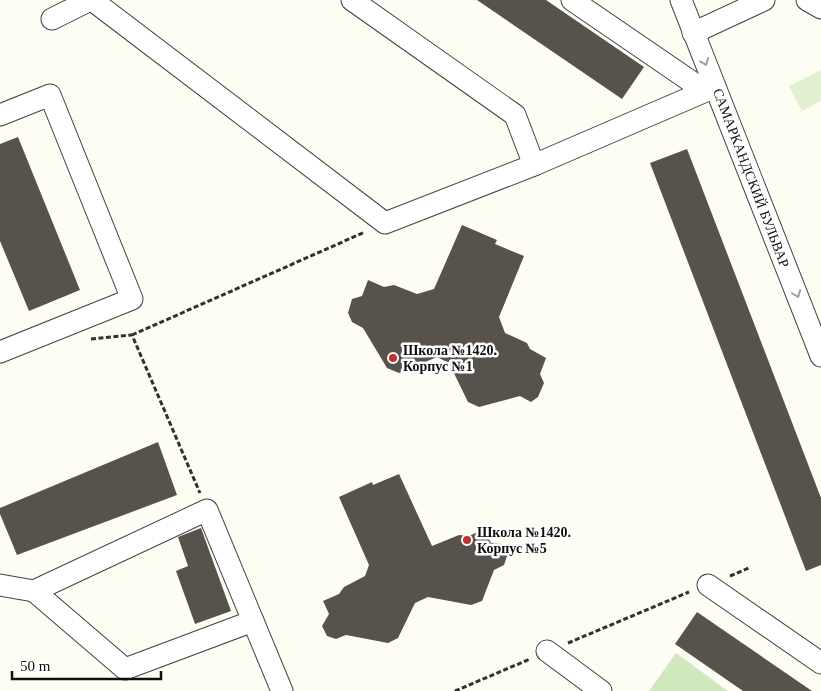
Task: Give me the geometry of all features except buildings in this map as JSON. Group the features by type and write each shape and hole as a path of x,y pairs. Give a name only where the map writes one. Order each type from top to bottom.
{"street":[{"path":"52,19 91,0 385,224 534,164 710,89"},
{"path":"352,0 515,115 534,164"},
{"path":"572,0 710,89"},
{"name":"САМАРКАНДСКИЙ БУЛЬВАР","path":"681,0 710,89 821,356"},
{"path":"693,33 764,0"},
{"path":"807,0 821,8"},
{"path":"0,114 50,95 132,299 0,352"},
{"path":"34,591 207,510 282,691"},
{"path":"1,582 34,591 125,669 253,621"},
{"path":"708,584 821,663"},
{"path":"546,652 601,691"}],"path":[{"path":"88,339 132,335 385,224"},
{"path":"132,335 207,510"},
{"path":"455,691 749,568"}],"green space":[{"path":"821,70 821,101 802,111 789,86"},
{"path":"676,653 728,691 649,691"}],"place":[{"name":"Школа №1420. Корпус №1","path":"393,358"},
{"name":"Школа №1420. Корпус №5","path":"467,540"}]}
